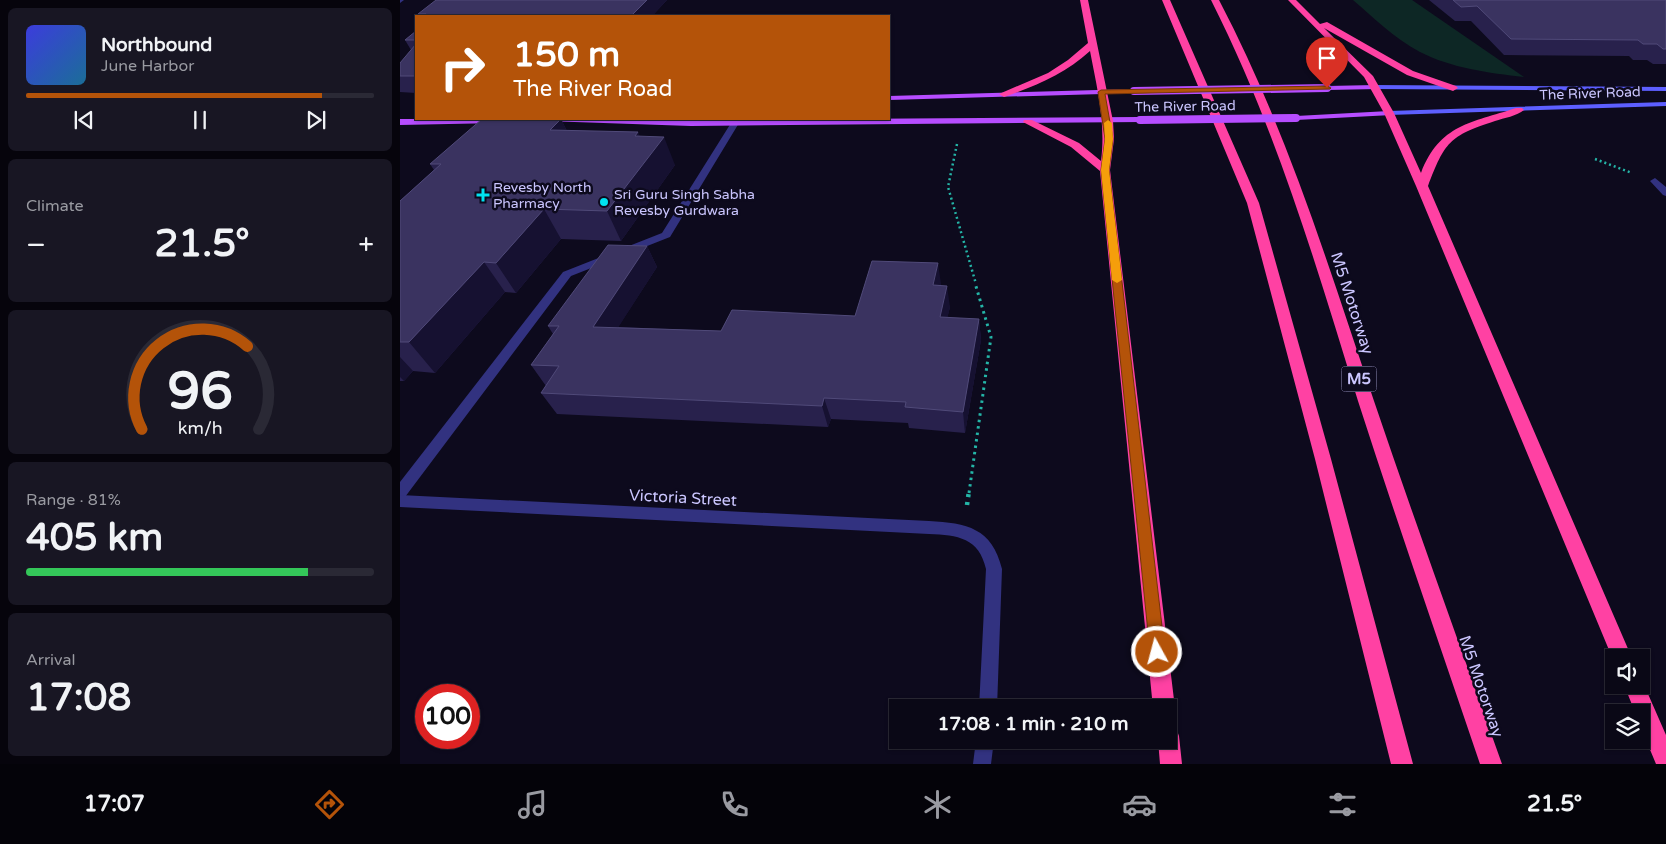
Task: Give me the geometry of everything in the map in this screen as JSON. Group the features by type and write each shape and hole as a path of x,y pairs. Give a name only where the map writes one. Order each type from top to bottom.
{"highway":[{"path":"1084,0 1108,121 1109,139 1105,170 1163,699"},
{"path":"1166,0 1252,203 1323,459 1402,764"},
{"name":"M5 Motorway","path":"1215,0 1244,60 1282,149 1389,471 1491,764"},
{"path":"1292,0 1364,71 1389,114 1422,186 1618,649"},
{"path":"1307,15 1410,73 1453,88"},
{"path":"1004,94 1046,79 1073,62 1093,42"},
{"path":"1422,186 1439,146 1447,139 1464,129 1519,110"},
{"path":"1028,122 1075,145 1105,170"},
{"path":"1638,694 1666,761"},
{"path":"1169,749 1171,764"}],"main road":[{"name":"The River Road","path":"890,98 1375,87 1666,89"},
{"name":"The River Road","path":"622,120 735,123 1108,121 1347,116 1666,104"},
{"path":"400,122 509,120"}],"street":[{"path":"400,493 567,274 666,235 735,123"},
{"path":"1654,181 1666,193"},
{"name":"Victoria Street","path":"400,501 921,527 951,529 963,533 975,538 986,546 991,555 994,569 988,699"},
{"path":"982,764 984,749"}],"path":[{"path":"958,136 948,187 991,338 963,533"},
{"path":"1595,159 1654,181"}],"green space":[{"path":"1353,0 1412,0 1524,77 1470,69 1432,58 1385,28"}],"building":[{"path":"436,0 647,0 632,15 418,14"},
{"path":"1453,0 1666,0 1666,49 1657,44 1643,44 1638,40 1511,39 1477,6 1461,7"},
{"path":"415,32 415,40 405,40"},
{"path":"415,45 415,76 400,76 400,63"},
{"path":"481,120 560,120 550,130 638,132 635,136 664,137 607,211 544,209 496,263 484,262 409,342 400,342 400,201 441,164 430,164"},
{"path":"608,245 647,246 593,327 721,331 732,310 855,316 872,261 938,263 933,285 947,286 940,317 979,319 963,412 905,407 906,402 824,398 822,406 541,393 559,366 531,365 559,326 548,326"}],"slow traffic":[{"path":"1108,123 1109,139 1105,170 1117,280"}],"place":[{"name":"Revesby North Pharmacy","path":"483,195"},
{"name":"Sri Guru Singh Sabha Revesby Gurdwara","path":"604,202"}],"route":[{"path":"1157,652 1105,170 1109,139 1108,121 1101,92 1327,88"}]}
